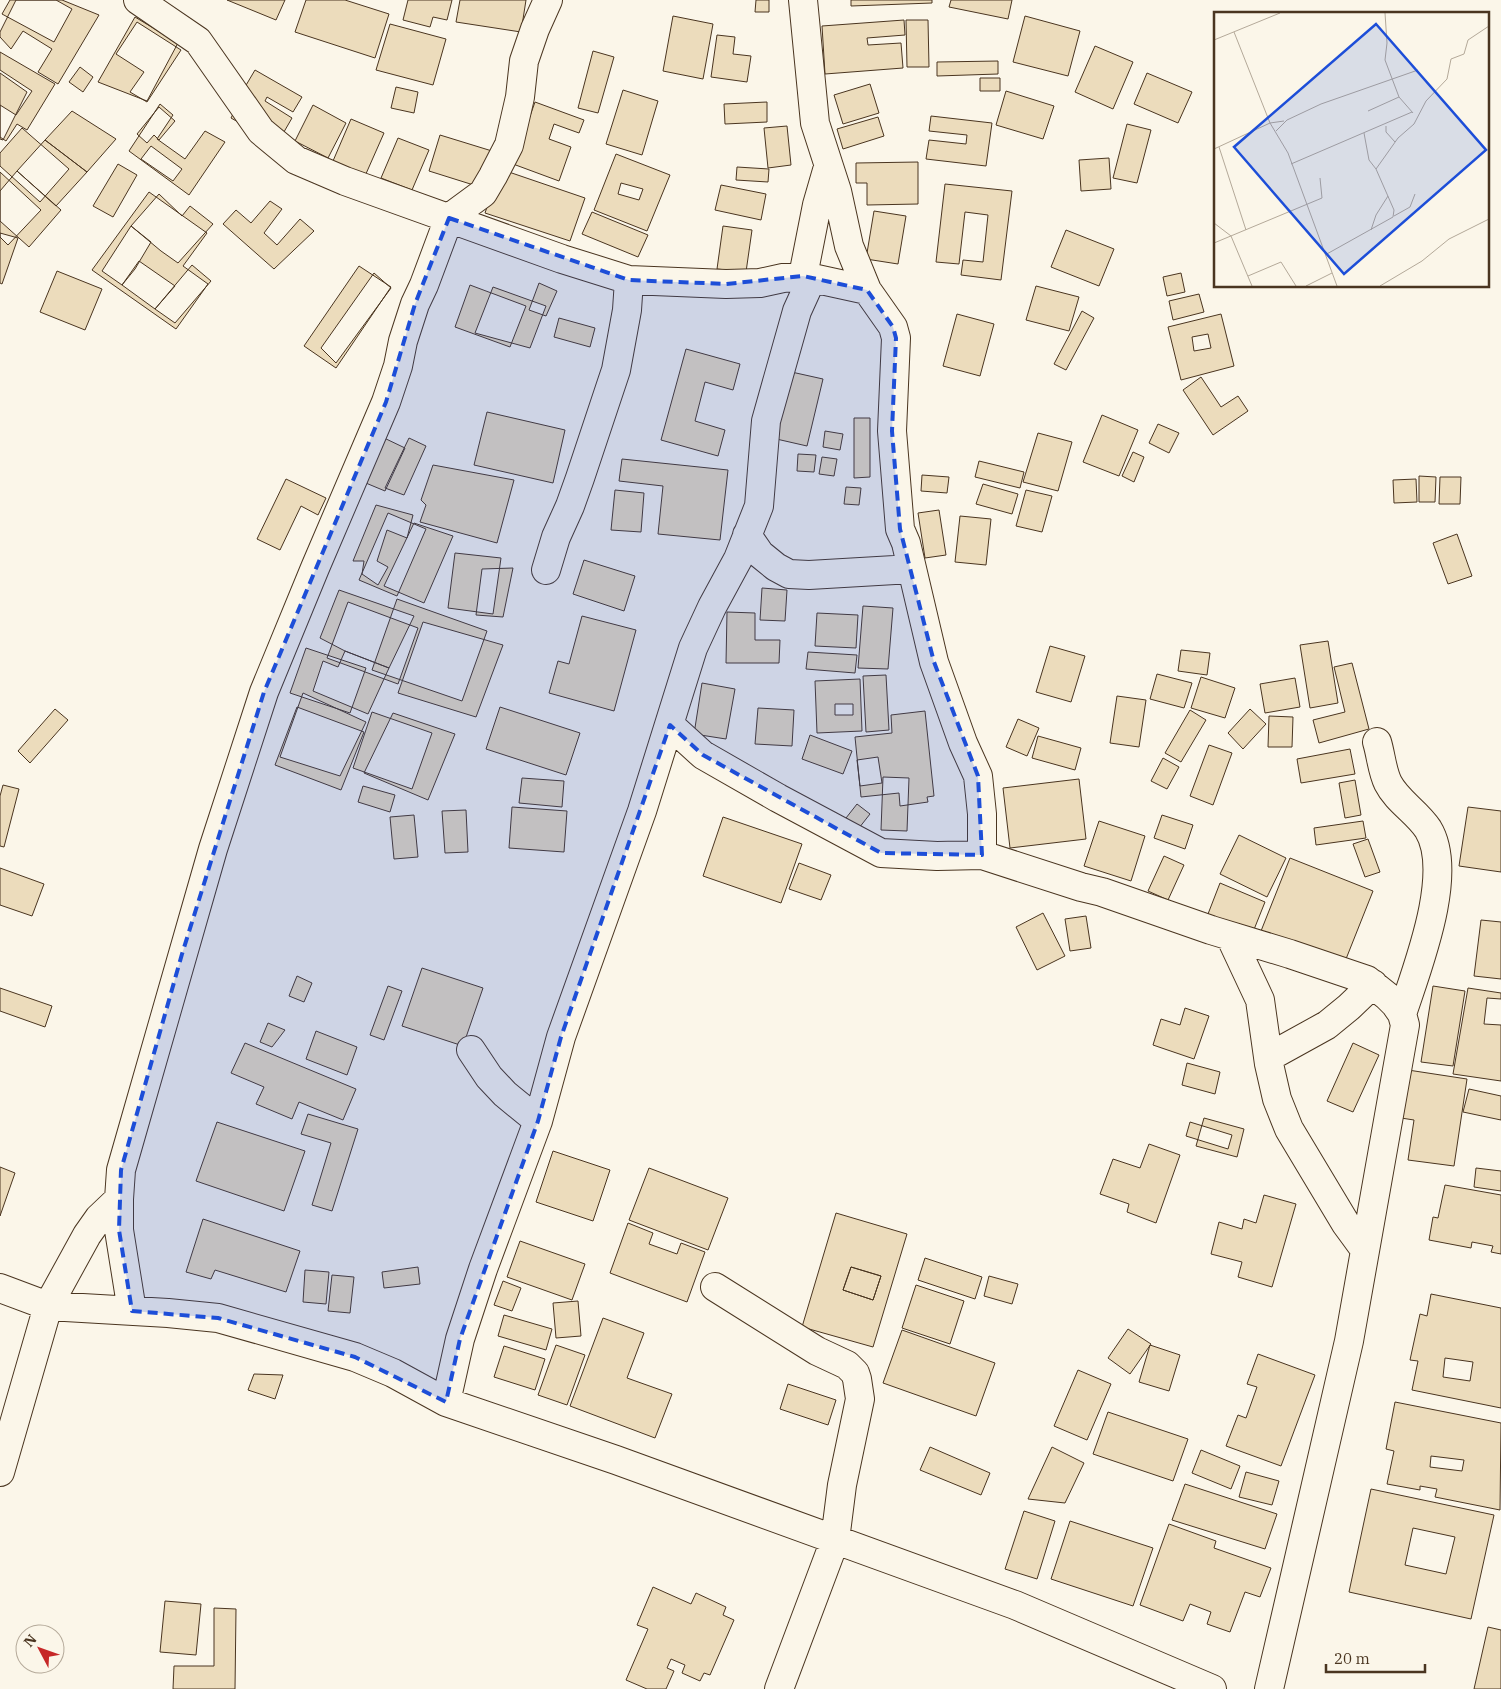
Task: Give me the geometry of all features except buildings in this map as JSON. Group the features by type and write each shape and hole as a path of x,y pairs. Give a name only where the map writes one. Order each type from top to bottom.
{"street":[{"path":"138,0 198,41 261,131 296,160 345,181 562,259 629,280 726,284 760,283 783,278 808,277 867,290"},
{"path":"132,1311 119,1230 118,1199 122,1170 213,849 261,702 315,568 386,402 415,304 424,286 449,218 483,193 509,145 520,97 524,61 548,0"},
{"path":"803,0 816,123 836,191 849,246 867,290 893,328 896,338 892,406 894,470 900,529 906,543 934,662 963,743 978,776 982,814 982,855"},
{"path":"446,1402 463,1330 483,1268 538,1121 561,1037 642,811 693,648 712,607 738,559 759,506 766,421 808,277 818,205 828,167"},
{"path":"546,570 556,537 580,478 616,370 628,310 629,280"},
{"path":"748,535 760,554 776,567 789,574 809,575 912,569"},
{"path":"670,725 703,756 786,803 881,853 937,856 982,855 1080,887 1102,892 1366,980 1387,996 1402,1014"},
{"path":"1269,1689 1349,1340 1404,1025 1402,1014 1431,921 1437,880 1437,850 1428,829 1388,783 1377,742"},
{"path":"1230,936 1260,1000 1268,1058 1277,1099 1289,1129 1346,1224 1365,1250"},
{"path":"1268,1058 1327,1025 1373,984"},
{"path":"471,1050 505,1094 538,1121"},
{"path":"0,1472 48,1306 87,1235 99,1218 118,1199"},
{"path":"715,1287 809,1346 847,1365 855,1373 860,1399 842,1485 835,1540 779,1689"},
{"path":"0,1288 48,1306 218,1318 356,1356 446,1402 616,1460 1015,1605 1212,1689"}],"highlighted area":[{"path":"449,218 629,280 726,284 803,276 867,290 893,327 896,338 892,431 900,529 934,662 978,776 982,855 881,853 703,755 670,725 561,1037 538,1121 460,1339 446,1402 355,1357 218,1318 132,1311 119,1230 121,1170 182,954 264,692 386,402 415,304"}]}
